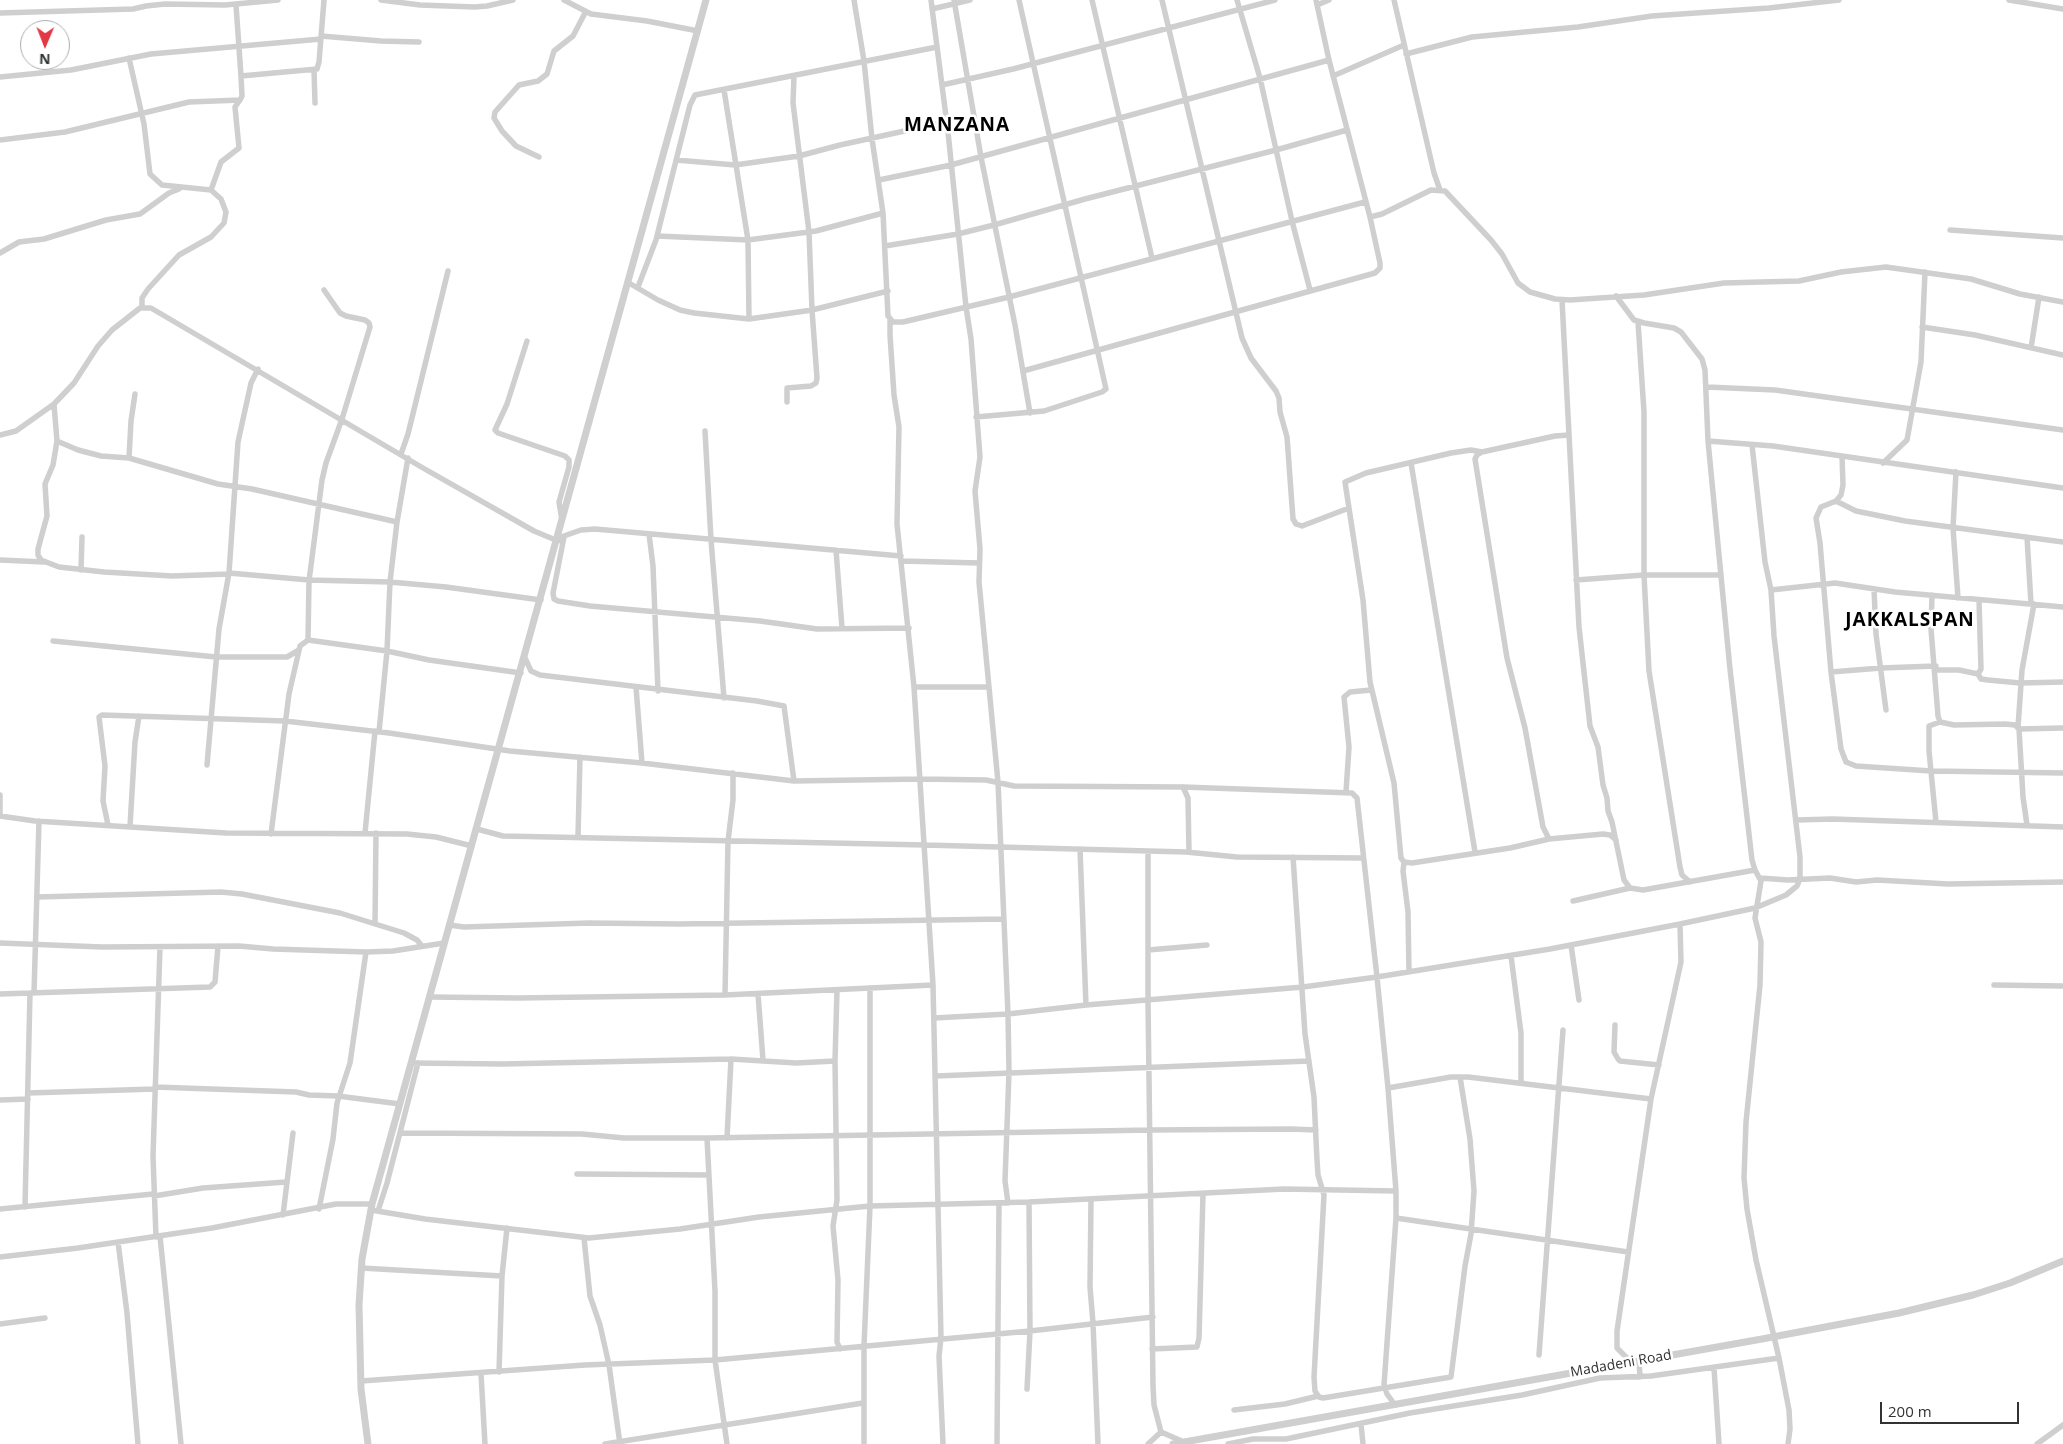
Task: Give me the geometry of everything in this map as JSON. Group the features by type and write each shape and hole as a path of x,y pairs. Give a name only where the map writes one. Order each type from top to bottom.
{"street":[{"path":"0,13 134,10 153,4 236,5 278,0"},
{"path":"241,76 314,70 318,67 324,0"},
{"path":"381,0 420,6 488,6 513,0"},
{"path":"564,0 585,13 647,21 698,31"},
{"path":"706,0 562,522 553,593 555,600 582,605 818,629 909,628"},
{"path":"854,0 864,61 872,139 883,213 888,316 899,427 896,510 909,628 925,845 933,985 938,1133 941,1338 939,1356 943,1444"},
{"path":"931,0 966,308 974,362 980,457 975,491 978,517 979,563 998,782 1008,1014 1009,1072 1005,1181 1008,1203"},
{"path":"932,9 955,2 970,0"},
{"path":"976,417 1030,413 1057,408 1106,390 1019,0"},
{"path":"1092,0 1152,258"},
{"path":"1162,0 1247,350 1279,398 1280,412 1287,437 1294,521 1298,526 1302,526 1349,508"},
{"path":"1237,0 1260,78 1310,290"},
{"path":"942,85 1033,64 1275,0"},
{"path":"1023,371 1379,270 1380,263 1370,217 1316,3 1329,0"},
{"path":"1394,0 1434,172 1440,190"},
{"path":"1406,54 1472,37 1578,28 1652,16 1769,8 1839,0"},
{"path":"2010,0 2063,9"},
{"path":"955,2 981,157 1030,413"},
{"path":"210,190 221,162 239,148 235,107 242,96 236,5"},
{"path":"539,157 516,146 502,131 494,118 494,112 519,85 538,81 547,74 554,52 573,36 585,13"},
{"path":"0,77 71,70 151,54 321,38 419,42"},
{"path":"1333,76 1404,45"},
{"path":"638,288 657,236 690,105 695,95 937,47"},
{"path":"129,58 142,113 150,174 162,184 172,187 210,190 220,199 225,206 226,212 224,223 211,237 179,255 144,295 142,307"},
{"path":"879,180 981,157 1187,98 1329,60"},
{"path":"314,70 315,103"},
{"path":"787,402 787,387 811,386 817,381 809,232 793,103 794,76"},
{"path":"724,90 748,240 749,319"},
{"path":"0,140 59,133 194,101 240,100"},
{"path":"676,160 735,166 800,156 840,145 946,122"},
{"path":"885,246 958,234 994,225 1347,130"},
{"path":"0,254 19,242 44,240 106,220 140,214 150,209 169,192 186,187"},
{"path":"1370,217 1382,214 1427,191 1440,190 1453,198 1491,240 1523,288 1541,296 1562,300 1644,295 1724,283 1799,281 1840,272 1886,267 1971,279 2013,292 2063,302"},
{"path":"890,321 903,322 966,308 1365,202"},
{"path":"657,236 748,240 809,232 883,213"},
{"path":"1950,230 2063,238"},
{"path":"401,454 410,425 448,271"},
{"path":"1883,463 1907,440 1921,362 1925,272"},
{"path":"629,283 680,310 749,319 812,310 888,292"},
{"path":"308,640 309,580 318,504 326,463 342,419 370,325 365,320 340,313 324,290"},
{"path":"1616,296 1629,316 1638,322 1674,328 1681,332 1702,359 1721,575 1752,860 1754,870 1761,883 1755,908 1755,918 1761,942 1760,985 1746,1122 1744,1178 1747,1209 1756,1260 1773,1337 1780,1358 1789,1410 1790,1429 1788,1444"},
{"path":"2031,348 2040,297"},
{"path":"1562,300 1579,627 1590,720 1598,747 1603,785 1608,798 1608,811 1624,880 1630,888"},
{"path":"0,434 16,431 54,404 74,383 112,330 129,315 142,307 157,310 534,531 560,538 587,529 836,550 902,558 979,563"},
{"path":"1638,322 1644,436 1644,574 1650,686 1680,867 1682,875 1690,882"},
{"path":"1922,327 1975,335 2063,355"},
{"path":"526,341 507,404 495,430 498,433 564,456 569,460 570,464 560,502 562,522"},
{"path":"207,765 216,657 229,573 238,442 251,383 258,369"},
{"path":"1706,388 1775,390 2063,430"},
{"path":"129,458 135,394"},
{"path":"44,562 38,557 38,549 47,516 45,484 53,465 57,441 54,404"},
{"path":"705,431 711,540 724,698"},
{"path":"1409,972 1408,912 1404,862 1401,858 1392,775 1371,690 1363,600 1345,482 1366,472 1463,451 1482,452 1555,436 1569,435"},
{"path":"57,441 70,448 101,456 129,458 212,482 397,522"},
{"path":"1708,441 1767,445 2063,488"},
{"path":"934,1018 1008,1014 1086,1005 1303,987 1377,977 1510,956 1680,924 1755,908 1786,895 1797,886 1800,879 1796,820 1774,636 1771,590 1765,562 1752,445"},
{"path":"1482,452 1477,455 1475,462 1500,619 1509,666 1525,728 1543,827 1549,839"},
{"path":"1842,456 1842,491 1836,501 1821,507 1816,516 1824,583 1831,672 1841,749 1846,762 1856,766 1931,771 2063,773"},
{"path":"365,833 387,651 390,582 397,522 408,458"},
{"path":"1411,463 1475,852"},
{"path":"1956,472 1954,528 1958,598"},
{"path":"1836,501 1864,513 1954,528 2063,542"},
{"path":"649,534 653,566 658,691"},
{"path":"81,570 82,537"},
{"path":"2027,537 2033,604 2020,683 2018,728 2027,825"},
{"path":"374,1209 400,1133 429,997 498,749 560,538"},
{"path":"836,550 842,628"},
{"path":"0,560 44,562 59,567 81,570 172,576 229,573 309,580 390,582 446,587 541,600"},
{"path":"1576,580 1644,574 1721,575"},
{"path":"1771,590 1824,583 1849,584 1874,589 2063,607"},
{"path":"1874,589 1876,634 1886,710"},
{"path":"1932,595 1937,709 1940,722"},
{"path":"1978,600 1981,669 1978,674"},
{"path":"270,834 285,721 299,650 302,644 308,640 521,673"},
{"path":"53,641 216,657 287,657 299,650"},
{"path":"525,658 531,671 535,674 658,691 757,701 785,707 794,781"},
{"path":"1831,672 1881,668 1936,668 1978,674 1981,678 1988,680 2020,683 2063,682"},
{"path":"914,687 989,687"},
{"path":"636,688 642,762"},
{"path":"1346,792 1349,757 1345,695 1350,692 1371,690"},
{"path":"108,824 103,801 105,766 99,717 102,715 285,721 377,731 498,749 642,762 794,781 920,778 998,782 1014,786 1183,787 1346,792 1354,794 1377,977 1396,1191 1396,1218 1385,1388 1395,1405"},
{"path":"130,826 134,750 140,716"},
{"path":"1936,822 1928,728 1940,722 1954,725 2005,724 2018,728 2063,728"},
{"path":"578,837 580,757"},
{"path":"725,995 728,841 733,773"},
{"path":"1183,787 1188,798 1188,852"},
{"path":"0,795 0,816 39,821 226,833 376,833 436,837 472,846"},
{"path":"1796,820 1832,818 2063,827"},
{"path":"25,1207 39,821"},
{"path":"477,828 503,836 1188,852 1237,857 1363,858"},
{"path":"375,924 376,833"},
{"path":"1404,862 1418,863 1475,852 1510,848 1549,839 1603,834 1610,835 1616,840"},
{"path":"1080,849 1086,1005"},
{"path":"1148,851 1152,1349 1154,1405 1161,1432"},
{"path":"1293,858 1305,1034 1314,1097 1318,1169 1323,1189 1321,1268 1314,1376 1318,1396"},
{"path":"1573,901 1630,888 1643,890 1754,870"},
{"path":"1760,878 1788,880 1830,878 1856,882 1877,880 1948,884 2063,882"},
{"path":"37,897 204,892 242,894 340,913 404,933 422,946"},
{"path":"449,925 464,927 589,923 727,924 1003,919"},
{"path":"1631,1362 1618,1350 1616,1344 1651,1099 1681,962 1680,924"},
{"path":"0,944 102,947 218,946 366,952 393,951 444,943"},
{"path":"1148,950 1207,945"},
{"path":"1571,945 1579,1000"},
{"path":"0,994 212,987 215,982 218,946"},
{"path":"160,947 155,1088 154,1195 181,1444"},
{"path":"319,1208 333,1139 338,1096 350,1064 366,952"},
{"path":"1510,956 1521,1033 1521,1083"},
{"path":"429,997 725,995 933,985"},
{"path":"1994,985 2062,986 2063,994"},
{"path":"864,1444 864,1346 870,1206 870,988"},
{"path":"837,990 836,1208 833,1226 838,1280 837,1342 840,1349"},
{"path":"758,994 763,1060"},
{"path":"1615,1025 1614,1052 1620,1061 1659,1065"},
{"path":"1539,1355 1564,1030"},
{"path":"414,1063 503,1064 731,1058 796,1063 836,1062"},
{"path":"726,1138 731,1058"},
{"path":"936,1076 1309,1061"},
{"path":"368,1444 360,1381 358,1305 361,1268 400,1104 414,1063"},
{"path":"1388,1088 1460,1076 1651,1099"},
{"path":"1234,1410 1285,1404 1318,1396 1323,1398 1451,1377 1471,1228 1474,1178 1460,1076"},
{"path":"0,1100 28,1096 155,1088 296,1092 400,1104"},
{"path":"400,1133 582,1134 624,1138 726,1138 1150,1130 1316,1130"},
{"path":"283,1216 292,1133"},
{"path":"707,1138 715,1291 715,1360 727,1444"},
{"path":"577,1174 708,1175"},
{"path":"0,1209 154,1195 203,1188 286,1182"},
{"path":"0,1257 158,1236 345,1204 424,1219 584,1238 680,1229 836,1208 870,1206 1091,1200 1323,1189 1396,1191"},
{"path":"1152,1349 1197,1347 1199,1338 1203,1194"},
{"path":"1091,1200 1090,1287 1098,1444"},
{"path":"1027,1390 1030,1331 1029,1202"},
{"path":"997,1444 1000,1203"},
{"path":"1396,1218 1628,1252"},
{"path":"500,1372 502,1276 507,1228"},
{"path":"584,1238 590,1296 600,1325 609,1365 620,1443"},
{"path":"118,1242 127,1314 138,1444"},
{"name":"Madadeni Road","path":"1173,1444 1899,1313 2010,1283 2063,1261"},
{"path":"361,1268 502,1276"},
{"path":"360,1381 715,1360 1030,1331 1153,1316"},
{"path":"0,1324 45,1318"},
{"path":"1228,1444 1253,1439 1286,1439 1424,1410 1522,1395 1600,1378 1640,1377 1780,1358"},
{"path":"1639,1360 1640,1377"},
{"path":"1714,1368 1719,1444"},
{"path":"481,1374 485,1444"},
{"path":"605,1444 863,1403"},
{"path":"1361,1424 1363,1444"},
{"path":"2037,1444 2063,1425"},
{"path":"1161,1432 1184,1442"},
{"path":"1148,1444 1161,1432"}],"district":[{"name":"MANZANA","path":"957,126"},
{"name":"JAKKALSPAN","path":"1910,621"}]}
